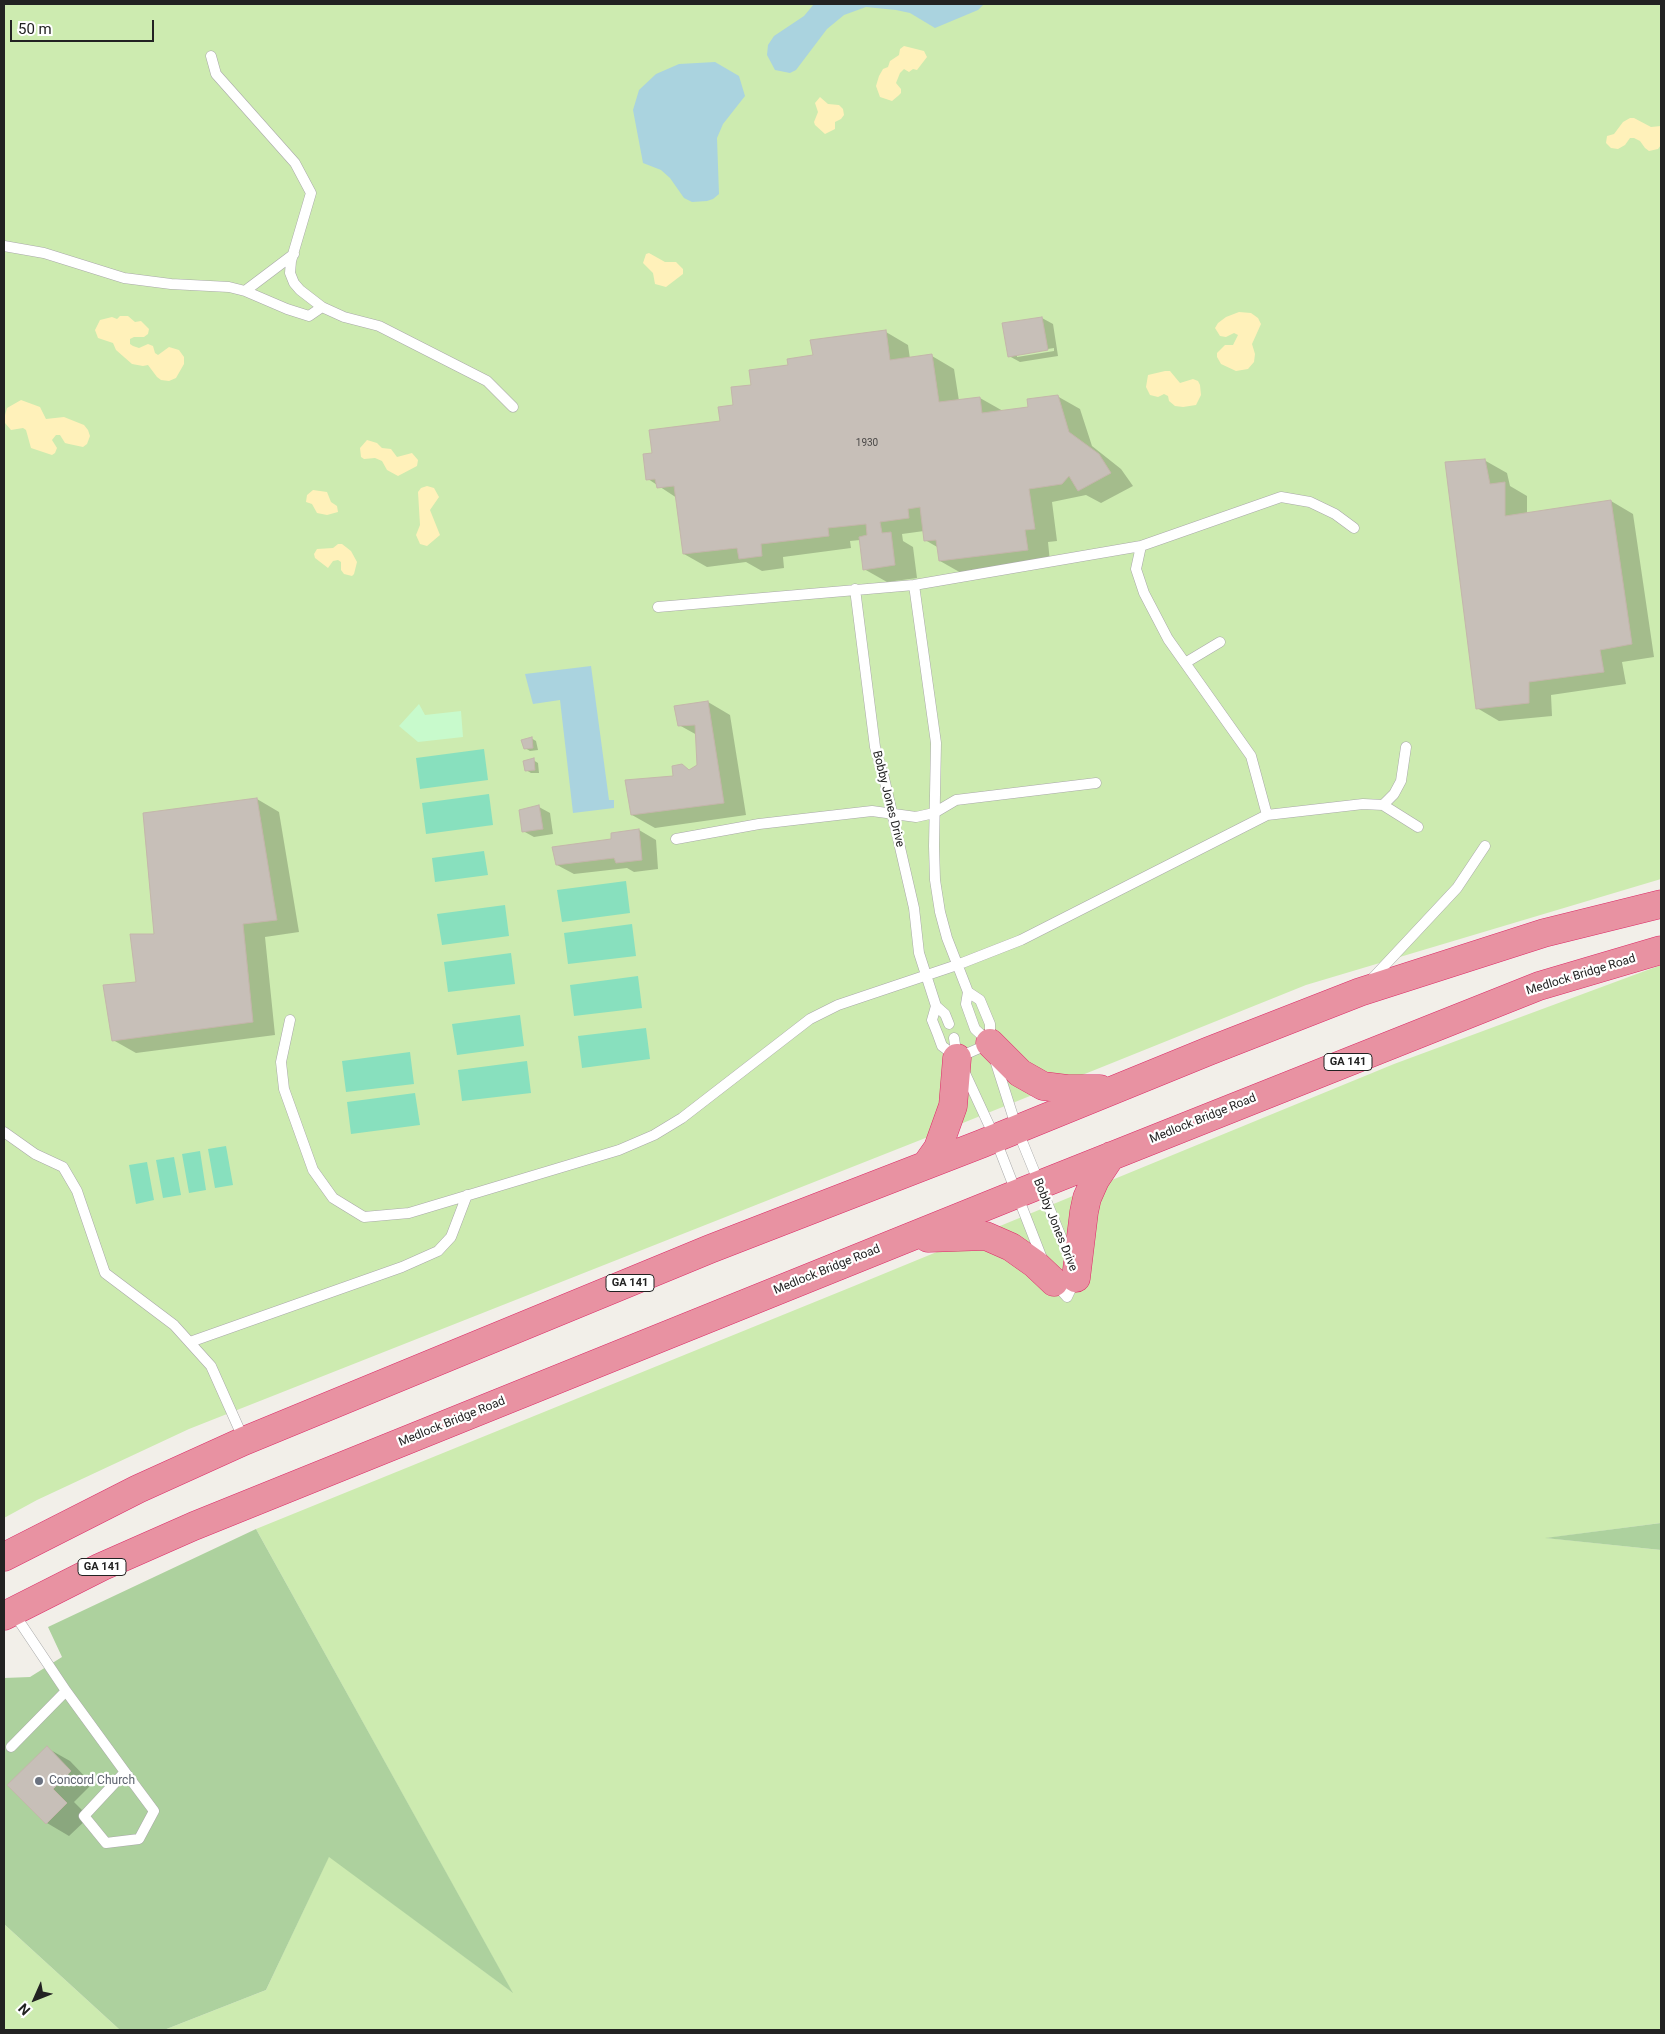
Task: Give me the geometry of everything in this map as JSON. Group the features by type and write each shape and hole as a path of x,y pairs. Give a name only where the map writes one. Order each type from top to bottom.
{"highway":[{"name":"GA 141","path":"4,1557 138,1489 244,1441 719,1246 1124,1085 1360,992 1544,933 1661,904"},
{"name":"Medlock Bridge Road","path":"8,1614 101,1567 194,1526 904,1239 1539,986 1661,950"},
{"path":"990,1043 1020,1073 1043,1086 1089,1090 1124,1085"},
{"path":"926,1165 938,1148 951,1115 956,1048"},
{"path":"904,1239 967,1235 986,1236 1010,1247 1035,1264 1065,1280 1094,1180 1111,1156"}],"lane":[{"path":"211,56 216,74 294,163 311,193 290,267 294,283 322,307 344,317 380,326 487,381 513,407"},
{"path":"4,246 44,253 124,278 172,284 229,287 245,291 309,316 322,307"},
{"path":"245,291 294,254"},
{"path":"658,607 914,585 1141,546 1281,497 1310,502 1335,514 1354,528"},
{"path":"1141,546 1136,569 1144,593 1168,639 1251,756 1267,815"},
{"name":"Bobby Jones Drive","path":"914,585 936,743 935,880 940,912 957,966 968,992 966,1004 975,1029 990,1043"},
{"name":"Bobby Jones Drive","path":"855,589 875,747 893,814 914,908 919,954 936,1006 945,1014 949,1024"},
{"path":"1185,663 1220,642"},
{"path":"1382,805 1394,794 1402,780 1406,747"},
{"path":"676,840 759,824 872,811 916,817 934,813 956,800 1096,783"},
{"path":"290,1020 280,1062 284,1089 313,1170 333,1198 364,1217 409,1213 619,1150 654,1135 682,1118 810,1019 838,1005 957,966 1021,940 1267,815 1362,804 1382,805 1418,827"},
{"path":"1360,992 1457,888 1485,846"},
{"name":"Bobby Jones Drive","path":"968,992 980,1000 990,1024 990,1043 1006,1133 1028,1190 1040,1256 1065,1280"},
{"name":"Bobby Jones Drive","path":"936,1006 932,1020 942,1046 956,1048 1006,1133 1028,1190 1070,1258 1065,1280"},
{"path":"956,1048 990,1043"},
{"path":"4,1132 35,1154 63,1167 77,1191 105,1273 174,1325 211,1366 244,1441"},
{"path":"190,1342 402,1267 438,1251 450,1237 467,1195"},
{"path":"8,1614 154,1811 139,1839 106,1843 84,1816 125,1772"},
{"path":"11,1747 66,1691"}],"green space":[{"path":"4,4 1661,4 1661,879 1306,985 928,1137 189,1429 37,1500 4,1518"},
{"path":"419,704 425,715 461,711 463,737 418,742 399,726"},
{"path":"484,749 488,780 420,789 416,758"},
{"path":"489,794 493,825 426,834 422,803"},
{"path":"484,851 488,875 435,882 432,858"},
{"path":"626,881 630,913 562,922 557,890"},
{"path":"505,905 509,936 442,945 437,914"},
{"path":"632,924 636,956 568,964 564,933"},
{"path":"511,953 515,984 448,992 444,962"},
{"path":"1661,965 1661,1523 1547,1538 1661,1550 1661,2030 164,2030 266,1990 329,1856 512,1992 256,1529 1394,1064"},
{"path":"638,976 642,1008 574,1016 570,985"},
{"path":"520,1015 524,1046 457,1055 452,1024"},
{"path":"646,1028 650,1059 582,1068 578,1036"},
{"path":"410,1052 414,1084 346,1092 342,1061"},
{"path":"527,1061 531,1093 462,1101 458,1070"},
{"path":"415,1093 420,1125 351,1134 347,1102"},
{"path":"226,1146 233,1185 215,1188 208,1149"},
{"path":"200,1151 206,1190 189,1193 182,1154"},
{"path":"174,1157 181,1195 163,1198 156,1160"},
{"path":"147,1162 154,1200 136,1204 129,1165"},
{"path":"1661,1523 1661,1550 1545,1538"},
{"path":"256,1529 513,1993 329,1857 266,1990 164,2030 120,2030 4,1924 4,1678 30,1677 62,1657 48,1627"},
{"path":"4,1924 120,2030 4,2030"}],"sand":[{"path":"904,46 924,51 927,57 917,70 913,69 909,72 904,69 900,73 896,83 901,89 901,93 898,96 892,101 880,97 876,86 879,76 883,69 888,67 890,61 899,55 900,49"},
{"path":"820,97 828,104 839,105 843,109 844,115 835,122 835,129 825,134 814,122 818,112 815,103"},
{"path":"1634,118 1651,127 1661,126 1661,145 1658,149 1649,151 1640,141 1634,138 1630,138 1625,145 1618,149 1611,148 1606,143 1607,136 1614,134 1623,122"},
{"path":"649,253 665,262 676,262 683,269 683,274 666,287 655,284 653,273 643,263 646,254"},
{"path":"1239,312 1251,313 1258,318 1261,324 1252,344 1255,354 1254,362 1248,369 1236,371 1221,364 1217,353 1225,345 1233,345 1238,335 1234,333 1226,337 1220,336 1215,328 1226,317"},
{"path":"120,316 128,316 135,322 141,321 149,329 148,334 144,337 130,339 130,344 133,346 139,348 148,344 153,346 155,353 158,355 169,347 179,350 184,357 184,364 176,378 169,381 161,380 148,365 132,364 116,350 113,343 98,338 95,330 100,320 112,317 117,319"},
{"path":"1170,371 1180,383 1193,379 1198,381 1201,395 1196,405 1175,406 1169,401 1168,396 1164,394 1158,397 1150,395 1146,387 1148,375"},
{"path":"21,400 40,407 46,419 64,417 84,425 90,436 87,444 83,447 65,443 60,435 56,435 52,440 57,448 52,455 31,448 26,430 23,428 11,430 4,419 7,408"},
{"path":"367,440 377,443 382,448 391,449 397,457 412,453 418,460 417,466 398,476 387,470 382,461 375,458 364,459 361,457 360,448"},
{"path":"427,486 434,488 439,497 430,510 440,535 427,546 420,544 416,535 420,525 418,492 421,488"},
{"path":"313,490 327,492 331,502 337,506 338,512 327,515 317,513 312,504 306,502 307,495"},
{"path":"338,544 342,544 351,551 357,562 352,576 344,574 341,570 341,562 338,560 333,561 328,568 315,558 314,554 317,549 333,548"}],"water":[{"path":"814,4 984,4 978,10 935,28 910,13 866,7 844,15 827,29 796,70 790,73 775,70 767,55 768,45 774,36 804,16"},
{"path":"715,62 739,76 745,96 723,124 717,138 719,194 707,201 692,202 684,198 670,178 661,170 643,163 633,110 639,90 656,74 679,64"},
{"path":"591,666 609,800 614,800 614,808 573,813 560,700 533,704 525,674"}],"building":[{"path":"1042,317 1048,350 1008,357 1002,323"},
{"path":"886,330 890,360 932,354 939,402 980,397 982,413 1028,407 1027,399 1058,395 1069,432 1099,454 1111,473 1078,491 1069,476 1062,484 1029,489 1035,529 1025,530 1028,550 939,561 936,540 924,541 920,507 908,509 909,518 880,522 882,533 891,532 895,565 863,570 859,537 867,535 866,524 828,528 829,536 761,544 762,556 739,559 737,548 683,554 674,486 657,488 655,479 646,480 643,454 652,453 649,430 720,421 718,407 733,405 731,387 751,385 749,370 788,365 787,359 813,355 810,340"},
{"path":"1485,459 1490,484 1505,482 1505,516 1611,500 1632,644 1600,650 1604,672 1529,682 1529,703 1476,709 1445,462"},
{"path":"708,701 724,803 631,815 625,780 673,776 672,766 682,764 689,770 697,765 695,725 678,726 674,706"},
{"path":"532,737 533,748 524,749 521,740"},
{"path":"534,758 535,770 525,771 523,761"},
{"path":"257,798 277,920 243,924 253,1022 112,1041 103,985 136,982 130,934 154,934 143,813"},
{"path":"539,805 543,829 522,832 519,810"},
{"path":"639,829 642,860 616,863 614,858 556,865 552,847 611,839 611,833"},
{"path":"47,1746 71,1771 53,1789 67,1803 46,1824 7,1785"}],"place":[{"name":"Concord Church","path":"39,1781"}]}
